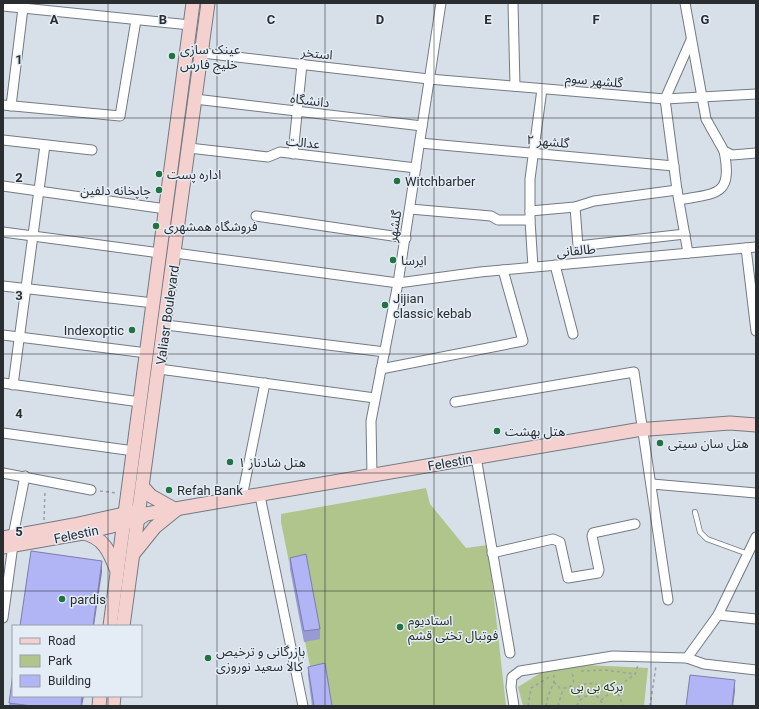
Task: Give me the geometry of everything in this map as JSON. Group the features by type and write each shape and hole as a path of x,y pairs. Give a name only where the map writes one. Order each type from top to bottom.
{"main road":[{"name":"Valiasr Boulevard","path":"123,625 133,556 134,451 193,3"},
{"name":"Valiasr Boulevard","path":"110,625 117,572 142,486 166,325 208,3"},
{"name":"Felestin","path":"8,541 46,530 176,510 242,497 260,496 372,475 644,429 730,423 756,425"},
{"path":"133,556 155,527 176,510 151,496 142,486"},
{"name":"Felestin","path":"8,541 83,533 134,516"},
{"path":"83,533 93,535 104,543 117,572"}],"street":[{"name":"گلشهر","path":"372,475 371,421 406,238 441,3"},
{"path":"513,3 515,86"},
{"path":"679,200 719,191 724,185 727,177 724,151 706,120 685,3"},
{"path":"3,6 23,8 63,8 136,20 190,25"},
{"path":"23,8 7,105 120,116 136,20"},
{"path":"688,253 677,190 665,99 691,40"},
{"name":"استخر","path":"202,53 429,78"},
{"path":"293,154 302,64"},
{"name":"گلشهر سوم","path":"429,78 665,99 756,94"},
{"path":"533,267 530,215 532,153 542,89"},
{"name":"دانشگاه","path":"196,100 422,126"},
{"path":"3,140 92,150"},
{"name":"گلشهر ۲","path":"420,143 674,166"},
{"path":"13,385 45,145"},
{"name":"عدالت","path":"189,148 268,157 280,152 416,168"},
{"path":"724,151 732,155 756,153"},
{"path":"3,186 166,209"},
{"path":"410,209 491,216 498,220 575,207 594,200 677,190"},
{"path":"575,207 578,246 685,234"},
{"path":"256,216 406,238"},
{"path":"3,232 160,253"},
{"name":"طالقانی","path":"175,253 398,283 503,270 756,247"},
{"path":"746,248 756,331"},
{"path":"555,265 573,334"},
{"path":"381,369 523,342 503,270"},
{"path":"3,286 154,303"},
{"path":"166,325 384,352"},
{"path":"3,335 147,353"},
{"path":"159,369 375,398"},
{"path":"455,402 634,372 644,429 668,600"},
{"path":"3,383 140,402"},
{"path":"242,497 265,383"},
{"path":"3,432 134,451"},
{"path":"476,457 510,653"},
{"path":"3,473 46,480 91,490"},
{"path":"3,618 8,541 25,476"},
{"path":"652,484 756,493"},
{"path":"260,496 303,706"},
{"path":"492,553 553,539 560,542 568,578 598,573 599,570 592,536 593,533 635,524"},
{"path":"687,658 718,616 756,537"},
{"path":"718,616 756,619"},
{"path":"514,706 511,687 512,677 520,671 613,656 687,658 704,664 756,670"}],"lane":[{"path":"695,512 702,535 707,539 748,554"}],"path":[{"path":"46,480 43,514 46,530"},
{"path":"91,490 116,493"},
{"path":"601,700 635,674 641,657"},
{"path":"650,706 657,657"},
{"path":"554,682 558,687 563,689 570,686 574,679 568,669"},
{"path":"571,672 606,670 635,674"},
{"path":"528,706 531,688 554,674 556,671"},
{"path":"546,706 548,696 554,682 554,674"},
{"path":"573,690 582,685 591,683 602,686 611,692"},
{"path":"570,686 581,699"},
{"path":"616,688 623,706"},
{"path":"558,706 563,689"},
{"path":"577,706 581,699 594,695 601,700 604,706"}],"green space":[{"name":"استادیوم فوتبال تختی قشم","path":"426,488 430,504 466,548 488,545 506,706 318,706 281,522 281,514"},
{"name":"برکه بی بی","path":"586,665 648,668 644,706 523,706 518,687 542,672"}],"building":[{"name":"pardis","path":"31,551 102,561 93,625 20,625"},
{"path":"306,554 320,629 304,631 290,558"},
{"path":"325,663 332,706 314,706 308,667"},
{"path":"690,675 735,680 732,706 686,706"},
{"path":"12,680 12,697 82,697 81,706 32,706 9,703"}],"place":[{"name":"عینک سازی خلیج فارس","path":"172,56"},
{"name":"اداره پست","path":"159,174"},
{"name":"Witchbarber","path":"397,181"},
{"name":"چاپخانه دلفین","path":"159,190"},
{"name":"فروشگاه همشهری","path":"156,226"},
{"name":"ایرسا","path":"393,260"},
{"name":"Jijian classic kebab","path":"385,305"},
{"name":"Indexoptic","path":"132,330"},
{"name":"هتل بهشت","path":"497,431"},
{"name":"هتل سان سیتی","path":"660,443"},
{"name":"هتل شادناز ۱","path":"230,462"},
{"name":"Refah Bank","path":"169,490"},
{"name":"pardis","path":"62,599"},
{"name":"استادیوم فوتبال تختی قشم","path":"400,627"},
{"name":"بازرگانی و ترخیص کالا سعید نوروزی","path":"208,658"}]}
